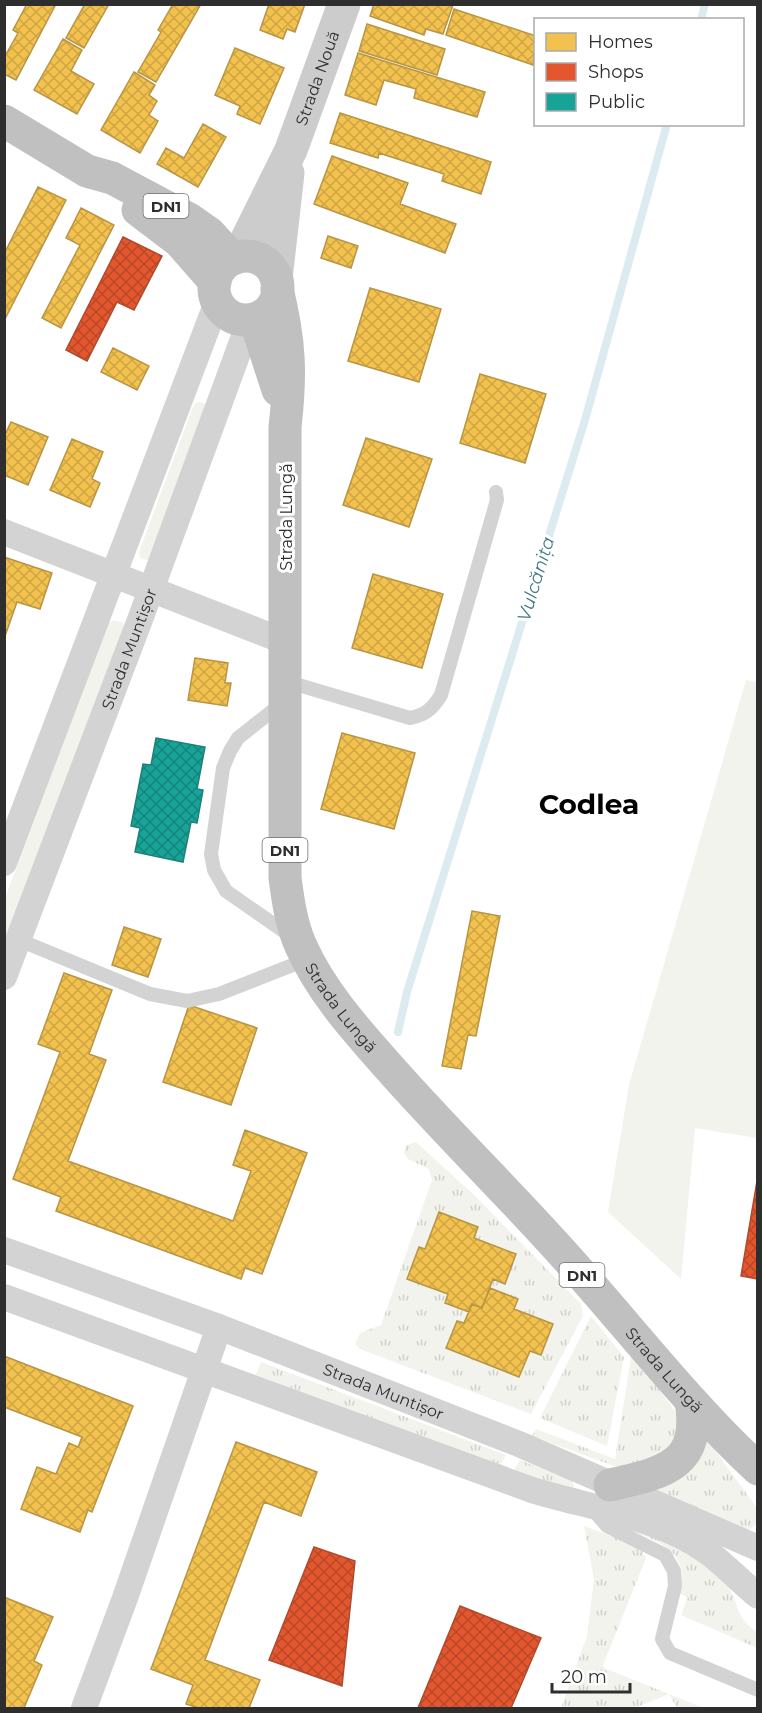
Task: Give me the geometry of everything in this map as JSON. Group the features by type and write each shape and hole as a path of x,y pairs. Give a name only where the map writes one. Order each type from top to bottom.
{"highway":[{"name":"DN1","path":"4,121 87,171 112,178 189,219 209,233 226,275 230,316 252,319"},
{"path":"226,275 257,258 272,270 277,284 271,308 252,319"},
{"name":"Strada Lungă","path":"277,284 289,347 290,386 285,427 285,878 290,910 304,951 336,1003 362,1037 423,1106 567,1258 691,1401 747,1459"},
{"name":"Strada Lungă","path":"252,319 275,377 285,427"},
{"path":"599,1495 675,1465 686,1454 694,1421 691,1401"},
{"name":"DN1","path":"747,1459 758,1488"}],"main road":[{"name":"Strada Nouă","path":"226,275 291,150 344,4"},
{"name":"Strada Nouă","path":"277,284 291,150"}],"street":[{"path":"4,863 226,275"},
{"name":"Strada Muntișor","path":"4,977 252,319"},
{"path":"4,532 286,642"},
{"name":"Strada Muntișor","path":"4,1250 219,1328 519,1444 599,1495 708,1552 758,1596"},
{"name":"Strada Muntișor","path":"4,1297 532,1490 599,1495 758,1548"},
{"path":"84,1708 125,1598 219,1328"}],"lane":[{"path":"19,939 150,994 187,1001 219,994 304,951 226,891 214,870 211,854 223,768 230,751 238,738 285,691 410,718 422,716 433,708 444,684 498,500 496,492"},
{"path":"599,1495 607,1526 665,1555 674,1572 675,1586 663,1632 664,1647 670,1653 758,1690"}],"green space":[{"path":"199,402 205,404 207,409 151,559 140,558 139,552 194,404"},
{"path":"114,620 123,623 124,628 5,944 5,898 109,622"},
{"path":"746,680 758,682 757,1138 695,1128 681,1279 608,1212 629,1085"},
{"path":"416,1142 473,1194 581,1304 583,1316 531,1414 360,1349 355,1344 360,1333 381,1325 432,1180 429,1169 408,1159 404,1153 406,1145"},
{"path":"591,1316 624,1357 607,1446 540,1418"},
{"path":"632,1351 678,1416 680,1443 639,1467 614,1466 532,1436 536,1429 615,1459"},
{"path":"261,1362 506,1455 501,1465 256,1375"},
{"path":"701,1431 757,1508 757,1524 748,1530 639,1488"},
{"path":"520,1460 572,1480 574,1487 568,1491 514,1470"},
{"path":"584,1526 634,1544 641,1549 646,1558 603,1665 604,1668 669,1694 635,1708 561,1708 587,1636 594,1579"},
{"path":"614,1526 662,1537 705,1558 727,1583 740,1615 757,1632 757,1648 681,1615 688,1597 678,1593 682,1575 678,1560 672,1552 654,1540"},
{"path":"669,1694 704,1708 677,1708"}],"building: Homes":[{"path":"27,4 56,4 16,80 4,74 4,58 18,33 13,30"},
{"path":"85,4 109,4 84,48 66,38"},
{"path":"173,4 201,4 156,82 138,72 161,32 158,30"},
{"path":"269,4 305,4 295,32 287,29 283,39 260,30"},
{"path":"374,4 453,5 443,34 426,29 424,35 370,16"},
{"path":"454,9 534,35 533,65 446,35"},
{"path":"367,24 445,49 437,75 359,51"},
{"path":"63,39 82,50 71,71 94,84 77,114 34,90"},
{"path":"235,48 284,68 260,124 237,114 240,106 215,95"},
{"path":"358,53 485,92 477,117 414,98 416,89 384,80 376,105 345,95"},
{"path":"134,72 155,85 149,95 157,101 149,115 158,121 140,153 101,130"},
{"path":"340,113 491,162 481,194 442,181 444,174 379,153 378,158 330,143"},
{"path":"203,124 226,137 198,187 157,164 166,148 184,158"},
{"path":"332,156 408,183 400,204 456,224 445,253 314,204"},
{"path":"38,187 66,200 4,321 4,254"},
{"path":"81,208 114,225 61,328 42,318 80,245 66,238"},
{"path":"328,236 358,246 351,268 321,258"},
{"path":"370,288 441,309 419,382 348,361"},
{"path":"113,348 149,366 137,390 101,372"},
{"path":"480,374 546,394 525,463 460,443"},
{"path":"11,422 48,437 28,485 4,475 4,437"},
{"path":"366,438 432,459 409,527 343,505"},
{"path":"72,439 103,452 92,479 100,483 90,507 50,490"},
{"path":"4,557 52,573 40,609 17,602 4,639"},
{"path":"373,574 443,594 422,668 352,648"},
{"path":"195,658 228,663 225,683 231,683 227,706 188,700"},
{"path":"342,733 415,753 394,829 321,809"},
{"path":"472,911 500,916 476,1036 468,1035 461,1069 442,1066"},
{"path":"124,927 161,939 148,977 112,965"},
{"path":"64,973 112,990 89,1054 106,1060 68,1161 233,1221 251,1171 233,1165 245,1130 307,1153 262,1274 245,1268 241,1279 56,1211 61,1197 13,1179 60,1052 38,1044"},
{"path":"189,1005 257,1028 231,1105 163,1082"},
{"path":"439,1212 478,1227 474,1238 516,1254 505,1284 493,1279 482,1308 472,1304 469,1312 445,1303 448,1294 407,1279 419,1247 425,1249"},
{"path":"490,1288 518,1299 514,1309 553,1324 541,1355 530,1351 519,1377 446,1348 457,1321 464,1323 472,1304 482,1308"},
{"path":"4,1356 133,1406 92,1512 88,1510 80,1532 21,1509 37,1467 56,1474 69,1443 78,1447 82,1437 4,1407"},
{"path":"236,1442 317,1472 301,1516 264,1502 205,1660 260,1680 249,1708 199,1708 186,1704 193,1685 151,1669"},
{"path":"4,1597 53,1617 34,1661 42,1665 24,1708 4,1708"}],"building: Shops":[{"path":"123,237 162,256 134,310 117,302 87,361 66,350"},
{"path":"758,1175 758,1279 741,1276"},
{"path":"314,1547 355,1561 342,1686 269,1660"},
{"path":"460,1606 541,1638 511,1708 418,1708"}],"building: Public":[{"path":"156,738 205,747 197,789 203,790 197,823 191,822 183,862 135,852 140,828 131,826 143,764 151,765"}],"waterway":[{"name":"Vulcănița","path":"702,18 705,4"},
{"name":"Vulcănița","path":"398,1032 407,992 585,420 666,126"}],"district":[{"name":"Codlea","path":"589,804"}]}
